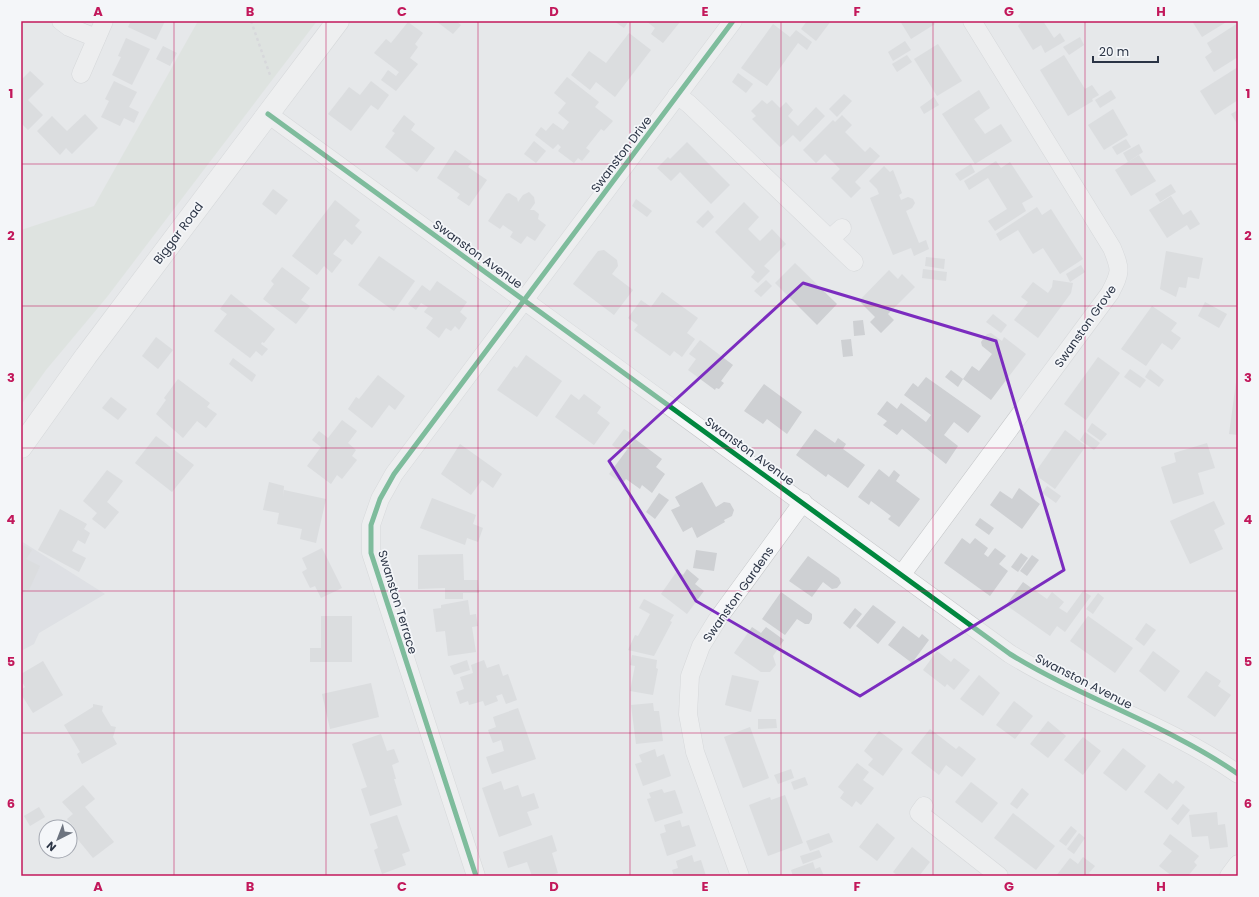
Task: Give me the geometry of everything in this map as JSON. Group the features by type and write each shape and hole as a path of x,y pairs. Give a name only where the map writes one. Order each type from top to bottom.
{"main road":[{"name":"Biggar Road","path":"21,447 86,356 338,21"}],"street":[{"path":"61,21 69,27 96,38"},
{"path":"81,74 104,21"},
{"name":"Swanston Drive","path":"525,300 733,21"},
{"name":"Swanston Grove","path":"902,574 1110,293 1119,276 1118,263 1112,248 972,21"},
{"path":"677,95 836,234 854,262"},
{"name":"Swanston Avenue","path":"273,107 525,300 1010,654 1043,674 1216,759 1238,774"},
{"name":"Swanston Terrace","path":"476,876 371,553 371,525 380,499 394,474 525,300"},
{"name":"Swanston Gardens","path":"740,876 695,752 688,714 690,676 701,646 717,620 803,502"},
{"path":"924,806 919,812 999,876"},
{"path":"1229,876 1238,864"}],"path":[{"path":"251,21 273,107"}],"highlighted area":[{"path":"803,283 996,341 1064,570 860,696 696,601 609,461"}],"shaded area":[{"path":"198,21 317,21 107,297 46,370 21,405 21,230 94,206"},
{"path":"21,541 105,594 39,633 34,644 21,651"}],"building":[{"path":"131,21 165,21 156,40 128,27"},
{"path":"436,21 456,21 461,25 453,34"},
{"path":"614,21 629,21 624,28"},
{"path":"646,21 680,22 663,43 651,34 655,28"},
{"path":"807,21 831,21 816,41 801,29"},
{"path":"900,21 933,21 935,24 911,39"},
{"path":"1022,21 1043,21 1054,38 1060,33 1065,41 1045,53 1041,45 1033,50 1018,26"},
{"path":"1192,21 1228,21 1202,37"},
{"path":"408,22 423,33 415,44 418,47 410,58 418,64 396,91 381,80 388,70 396,76 399,72 374,53 386,39 391,43"},
{"path":"1238,23 1238,57 1214,72 1205,57 1212,52 1207,43"},
{"path":"773,24 790,37 796,30 812,42 807,50 798,43 767,86 741,68"},
{"path":"629,33 651,50 615,97 596,82 590,90 571,75 589,51 606,63"},
{"path":"1080,37 1084,45 1069,55 1063,47"},
{"path":"126,38 150,49 132,85 112,75 121,57 118,56"},
{"path":"905,41 911,50 893,61 888,52"},
{"path":"938,44 962,81 937,96 914,59"},
{"path":"163,46 177,53 170,66 156,59"},
{"path":"907,55 912,62 897,72 892,64"},
{"path":"1064,55 1085,89 1092,85 1099,95 1092,99 1093,101 1068,116 1040,70"},
{"path":"1238,67 1238,100 1215,115 1200,91"},
{"path":"30,71 44,84 28,100 43,115 28,130 21,123 21,80"},
{"path":"738,73 753,84 746,93 732,82"},
{"path":"567,77 599,102 595,107 613,121 604,131 601,129 586,148 590,151 582,161 578,158 574,163 558,151 561,147 558,144 553,149 535,135 541,127 546,131 553,123 563,130 569,122 558,113 566,103 554,93"},
{"path":"114,81 137,92 129,107 139,112 134,123 124,118 120,126 101,117 109,101 105,99"},
{"path":"371,81 389,95 378,110 371,105 351,131 328,114 349,87 360,95"},
{"path":"979,90 990,108 974,119 985,134 1001,124 1012,141 975,164 942,114"},
{"path":"1111,90 1116,98 1100,108 1095,100"},
{"path":"844,94 852,101 837,117 829,109"},
{"path":"934,97 939,105 924,114 920,107"},
{"path":"762,100 767,104 772,100 780,108 786,102 793,110 788,116 798,126 816,107 825,116 800,142 793,135 780,147 752,119 756,116 751,111"},
{"path":"1113,109 1128,135 1104,150 1088,125"},
{"path":"1238,110 1238,125 1231,114"},
{"path":"85,114 98,128 72,154 66,148 60,155 37,131 52,116 67,131"},
{"path":"404,115 415,124 411,130 435,148 417,172 385,147 395,133 392,131"},
{"path":"842,115 852,125 845,132 865,152 870,147 880,156 855,182 861,188 851,198 831,178 840,169 825,154 816,163 803,150 833,120 835,122"},
{"path":"1126,139 1131,147 1117,155 1112,147"},
{"path":"534,141 546,151 536,163 524,154"},
{"path":"687,142 730,185 711,204 680,172 671,181 657,168 668,157 670,159"},
{"path":"1139,144 1143,152 1128,162 1123,153"},
{"path":"455,150 472,162 468,167 487,180 469,206 457,198 460,194 437,178"},
{"path":"1139,155 1156,181 1131,196 1115,170"},
{"path":"996,161 1001,168 1010,162 1033,197 1022,203 1026,211 995,231 988,221 1007,209 988,178 969,190 964,181"},
{"path":"971,164 975,172 960,181 955,174"},
{"path":"884,166 890,172 893,170 902,193 899,195 901,200 908,197 913,199 915,203 912,208 906,211 919,243 926,240 929,249 914,256 911,248 893,255 870,198 879,194 877,189 869,181"},
{"path":"1171,184 1176,192 1160,202 1155,194"},
{"path":"273,189 288,200 276,215 262,204"},
{"path":"529,192 534,197 535,203 530,210 534,210 539,214 538,219 546,225 535,241 527,236 521,244 510,237 513,232 503,225 500,229 488,221 506,194 509,193 517,198 518,202 523,195"},
{"path":"1171,196 1183,215 1191,210 1200,224 1190,230 1187,225 1167,238 1149,210"},
{"path":"636,199 652,211 647,217 632,206"},
{"path":"335,200 360,220 355,226 362,232 352,245 345,239 333,254 342,260 332,273 324,266 317,275 292,256"},
{"path":"744,202 759,217 748,229 760,241 772,229 786,244 764,266 770,271 758,283 751,277 755,272 715,232"},
{"path":"1037,207 1042,215 1051,209 1083,259 1060,274 1043,248 1033,254 1018,230 1000,241 996,234"},
{"path":"708,210 714,217 703,228 696,222"},
{"path":"604,250 617,260 618,266 612,274 633,290 614,315 573,284 598,251"},
{"path":"1166,251 1203,258 1199,279 1188,277 1186,288 1179,287 1176,297 1160,289"},
{"path":"379,256 415,281 394,311 358,285"},
{"path":"926,257 945,259 944,269 925,266"},
{"path":"795,263 837,304 817,325 775,283"},
{"path":"1081,265 1085,272 1070,282 1066,274"},
{"path":"282,267 310,288 301,300 310,306 296,324 263,299 274,284 271,281"},
{"path":"923,269 947,272 946,281 922,278"},
{"path":"889,270 898,279 902,274 915,287 888,314 894,320 881,333 870,322 875,317 859,301"},
{"path":"766,280 772,286 761,297 754,291"},
{"path":"1053,280 1073,283 1071,293 1038,338 1014,320 1028,302 1021,297 1033,282 1048,293 1052,287"},
{"path":"437,281 467,302 460,312 467,318 459,330 455,326 451,331 446,328 439,338 426,328 433,318 424,312 428,307 421,303 416,310 408,304 422,285 430,291"},
{"path":"662,292 698,318 687,333 695,339 682,357 674,351 670,356 634,330 638,325 628,318 641,300 651,307"},
{"path":"231,294 275,329 264,343 262,342 261,344 268,349 262,356 256,351 250,358 214,331 227,314 220,309"},
{"path":"1205,302 1227,314 1219,328 1198,316"},
{"path":"1152,306 1177,323 1171,331 1181,338 1172,350 1162,343 1146,366 1121,349"},
{"path":"993,314 1007,325 1001,333 986,322"},
{"path":"863,320 865,335 854,336 853,321"},
{"path":"991,333 1002,341 1004,337 1026,354 991,400 963,379 972,366 979,371 992,354 982,346 981,342 987,334"},
{"path":"156,337 173,350 158,369 142,356"},
{"path":"851,339 853,356 843,357 841,340"},
{"path":"700,340 733,365 721,381 724,383 719,389 716,388 715,390 688,370 696,359 689,354"},
{"path":"526,355 562,381 537,417 497,390 514,366 517,368"},
{"path":"1098,357 1120,373 1086,420 1064,404"},
{"path":"233,358 256,375 252,382 229,364"},
{"path":"1130,369 1146,380 1140,388 1124,377"},
{"path":"1150,369 1164,380 1159,387 1145,377"},
{"path":"951,370 963,379 958,387 945,377"},
{"path":"378,375 405,396 395,410 389,405 372,428 348,409 356,397 359,399"},
{"path":"1238,375 1238,435 1229,434"},
{"path":"926,377 981,416 968,433 954,422 944,435 958,446 946,464 902,429 897,435 883,425 887,421 877,414 887,401 897,409 901,403 926,422 931,415 904,395 913,383 918,387"},
{"path":"178,379 210,403 207,407 217,414 206,428 197,421 183,438 156,414 166,400 164,398"},
{"path":"764,384 802,412 787,434 767,419 763,424 744,411"},
{"path":"571,394 579,400 584,394 601,407 597,413 610,423 594,445 555,417"},
{"path":"111,397 127,409 118,420 102,408"},
{"path":"342,420 357,431 348,443 356,450 352,456 357,460 342,479 337,475 331,484 307,466 321,447 312,440 319,431 328,438"},
{"path":"1092,423 1107,434 1101,441 1087,431"},
{"path":"624,429 632,434 620,451 612,445"},
{"path":"815,429 835,443 838,438 846,444 843,449 865,465 848,488 828,474 826,477 796,455"},
{"path":"1065,430 1086,446 1055,489 1034,474"},
{"path":"1085,432 1100,443 1094,450 1080,440"},
{"path":"156,436 194,465 172,492 135,463"},
{"path":"635,439 662,459 656,467 665,474 652,493 642,485 640,489 626,479 622,484 609,474"},
{"path":"1207,443 1215,468 1198,473 1204,494 1173,504 1161,467 1176,462 1174,453"},
{"path":"460,444 502,474 493,488 482,480 471,495 441,474"},
{"path":"879,469 889,477 894,470 900,475 896,481 920,499 899,527 888,519 891,516 871,501 869,505 858,497"},
{"path":"107,470 123,481 107,502 119,512 105,529 92,519 97,513 83,501"},
{"path":"269,482 284,486 283,497 284,490 326,499 316,543 300,539 302,529 277,524 279,513 263,510"},
{"path":"702,482 716,507 724,502 730,503 734,510 732,516 724,520 725,522 697,538 692,527 683,532 671,510 680,506 675,497"},
{"path":"1047,486 1061,496 1056,503 1042,493"},
{"path":"1019,488 1040,504 1022,529 990,505 1000,491 1012,499"},
{"path":"659,493 669,500 655,519 646,512"},
{"path":"432,498 476,515 473,524 483,528 478,542 467,538 465,545 420,528"},
{"path":"1214,501 1225,524 1214,530 1223,549 1190,564 1170,521"},
{"path":"60,509 87,524 84,529 90,533 85,544 78,540 72,551 86,558 79,572 38,550"},
{"path":"980,518 994,528 989,535 975,525"},
{"path":"962,538 970,544 975,538 988,548 984,554 988,557 995,548 1006,556 999,564 1008,571 990,596 944,563"},
{"path":"21,544 32,550 26,559 40,566 29,590 26,589 21,598"},
{"path":"322,548 342,588 321,598 315,586 310,588 302,572 307,569 302,558"},
{"path":"696,550 717,553 714,571 693,568"},
{"path":"1021,553 1028,558 1018,572 1011,567"},
{"path":"463,554 464,580 478,580 479,593 463,593 463,599 445,599 445,588 418,589 418,555"},
{"path":"1032,555 1039,560 1027,576 1020,571"},
{"path":"808,556 839,578 841,583 837,588 832,589 823,582 812,597 789,581"},
{"path":"687,569 699,579 695,584 704,591 687,614 661,594 677,571 683,575"},
{"path":"1023,582 1047,599 1052,592 1064,602 1059,608 1067,613 1083,591 1091,596 1065,632 1057,626 1050,636 1006,605"},
{"path":"781,592 812,614 812,619 809,624 805,624 797,619 785,635 762,619"},
{"path":"1098,593 1104,598 1093,614 1086,609"},
{"path":"644,599 674,615 670,621 672,622 654,656 628,650 635,635 638,636 650,614 639,608"},
{"path":"468,600 470,615 476,614 478,626 472,627 476,652 448,656 445,631 436,632 433,609 441,608 441,605"},
{"path":"873,605 896,622 878,644 856,626"},
{"path":"855,608 862,614 850,629 843,623"},
{"path":"321,616 352,616 352,662 310,662 310,648 321,648"},
{"path":"1088,616 1133,648 1115,673 1070,641"},
{"path":"1146,623 1156,630 1144,646 1135,639"},
{"path":"903,626 919,638 922,634 929,640 912,663 888,645"},
{"path":"752,627 761,633 766,627 784,640 773,656 776,665 770,672 761,672 734,653"},
{"path":"937,651 951,662 954,658 970,670 954,690 947,684 945,687 923,670"},
{"path":"1153,651 1180,671 1165,692 1139,671"},
{"path":"632,655 657,660 656,668 658,669 653,695 630,691 635,666 630,665"},
{"path":"467,660 470,670 454,675 450,666"},
{"path":"484,660 487,668 499,664 503,676 508,674 517,700 506,704 502,694 496,696 498,701 485,706 483,701 469,705 468,701 460,704 456,692 464,689 460,677 473,673 471,665"},
{"path":"43,661 63,695 33,713 21,694 21,690 25,687 21,680 21,674"},
{"path":"1206,671 1221,681 1218,686 1231,695 1215,717 1187,697"},
{"path":"732,675 759,681 751,712 725,705"},
{"path":"979,675 1000,693 983,716 960,699"},
{"path":"371,683 379,717 330,729 322,694"},
{"path":"1014,701 1033,716 1015,739 996,725"},
{"path":"653,703 654,711 659,711 663,741 636,744 631,705"},
{"path":"93,704 103,706 102,711 111,726 116,727 113,737 117,744 82,764 77,754 80,752 64,725 93,707"},
{"path":"518,708 536,759 492,774 486,757 504,751 501,740 493,743 488,730 496,727 493,717"},
{"path":"758,719 776,719 777,728 758,729"},
{"path":"1048,721 1066,736 1048,758 1030,744"},
{"path":"750,727 769,778 743,788 724,737"},
{"path":"930,729 956,749 959,746 976,759 962,777 946,765 939,775 911,753"},
{"path":"879,731 903,749 883,776 868,765 873,759 864,751"},
{"path":"381,734 387,751 394,749 399,762 392,765 396,779 394,779 402,805 370,816 361,789 367,787 352,744"},
{"path":"1083,737 1101,751 1083,775 1064,760"},
{"path":"1123,748 1146,766 1126,791 1103,773"},
{"path":"655,749 657,757 664,754 671,776 643,786 635,764 642,762 639,755"},
{"path":"857,763 869,772 863,780 874,788 861,805 856,801 852,807 840,798 844,792 838,787"},
{"path":"791,769 794,778 778,784 774,775"},
{"path":"1159,773 1173,784 1176,780 1185,787 1167,810 1144,792"},
{"path":"805,777 808,785 794,790 791,782"},
{"path":"501,781 504,790 518,785 522,797 534,793 539,808 527,812 532,825 499,837 482,788"},
{"path":"971,782 998,803 982,823 955,802"},
{"path":"83,785 95,799 85,807 114,842 93,858 78,840 78,819 67,819 73,814 62,802"},
{"path":"1022,788 1029,794 1017,809 1010,804"},
{"path":"662,789 664,793 675,790 683,813 655,822 647,799 651,798 649,793"},
{"path":"785,795 803,843 768,856 749,805 770,797 771,800"},
{"path":"1183,804 1190,810 1178,825 1171,819"},
{"path":"39,807 45,817 38,819 38,821 30,826 24,816"},
{"path":"1217,812 1218,825 1225,824 1228,847 1210,849 1208,836 1192,837 1189,815"},
{"path":"1013,813 1055,846 1036,870 994,838"},
{"path":"397,815 410,851 402,854 406,865 382,874 374,850 378,848 370,824"},
{"path":"680,820 682,827 689,825 696,846 667,856 660,834 666,832 664,825"},
{"path":"877,823 895,838 877,861 859,847"},
{"path":"1071,826 1077,831 1066,846 1059,841"},
{"path":"829,833 833,842 810,851 806,841"},
{"path":"1079,833 1085,838 1074,854 1067,849"},
{"path":"1170,834 1199,856 1194,862 1197,865 1188,876 1172,876 1159,866 1172,851 1163,844"},
{"path":"552,835 557,851 552,853 558,873 549,876 532,876 527,862 508,868 503,852"},
{"path":"912,847 930,862 919,876 898,876 893,872"},
{"path":"819,850 822,857 803,864 800,856"},
{"path":"692,855 694,862 701,860 706,876 674,876 672,870 678,868 676,861"},
{"path":"1083,857 1095,866 1089,873 1093,876 1056,876 1070,858 1078,864"},
{"path":"813,862 815,869 820,867 824,876 793,876 791,870"}],"cycle path":[{"path":"476,876 371,553 371,525 380,499 394,474 733,21"},
{"path":"268,114 1010,654 1067,685 1183,741 1238,774"}]}
